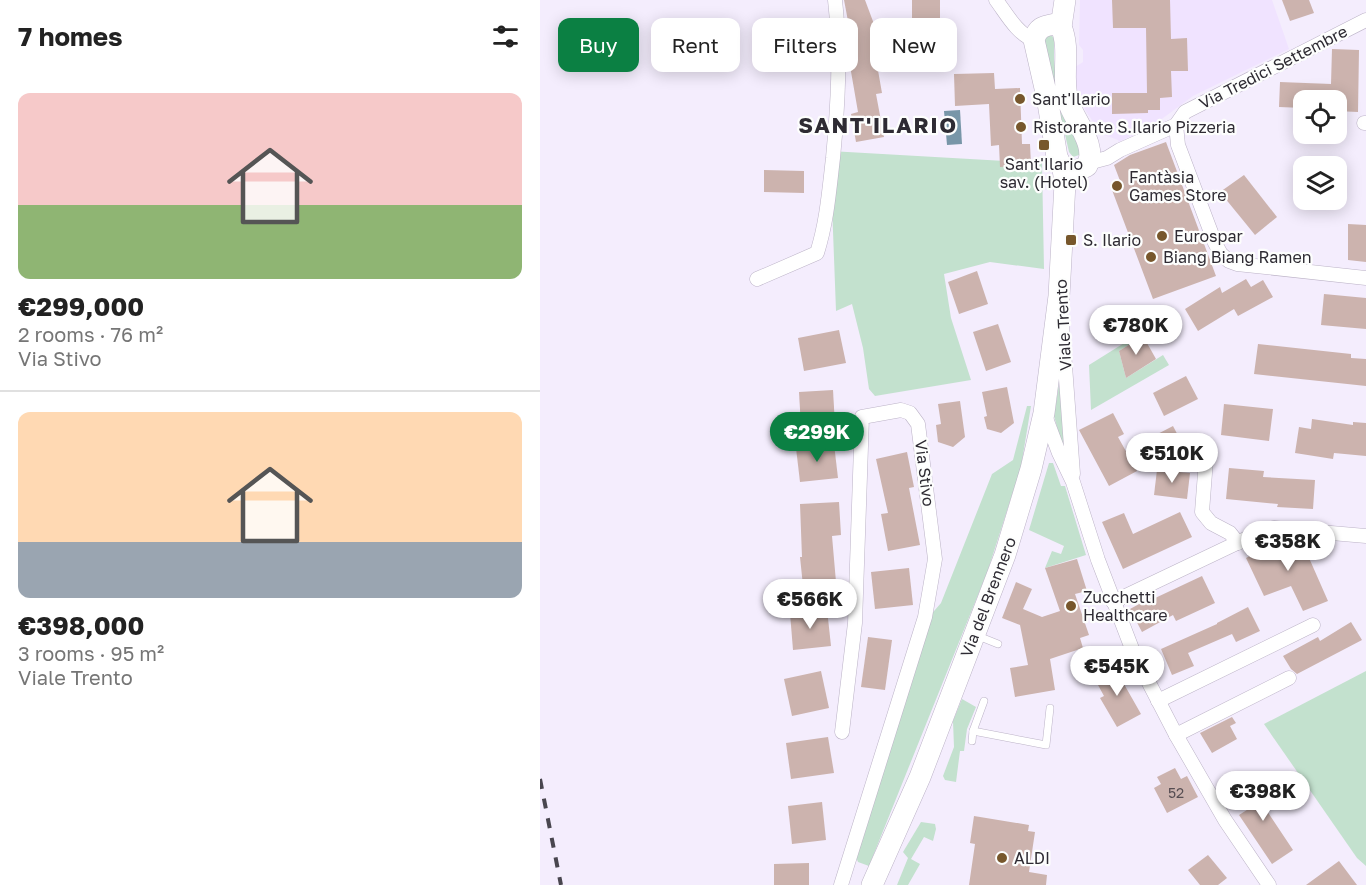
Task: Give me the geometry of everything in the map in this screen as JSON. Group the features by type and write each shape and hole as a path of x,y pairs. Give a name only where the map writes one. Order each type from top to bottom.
{"main road":[{"path":"1063,169 1074,172 1081,170 1088,153 1068,101 1065,84 1065,36 1062,27 1065,0"},
{"path":"1034,40 1040,28 1055,24 1062,27"},
{"name":"Viale Trento","path":"1034,40 1057,157 1063,169 1065,183 1059,296"},
{"name":"Via del Brennero","path":"873,885 920,777 1014,528 1044,413 1059,296"}],"street":[{"path":"757,279 817,254 826,224 839,69 839,36 835,0"},
{"path":"996,0 1018,29 1027,38 1034,40"},
{"name":"Via Tredici Settembre","path":"1088,153 1107,158 1119,150 1176,125 1185,112 1366,20"},
{"path":"1176,125 1178,145 1215,243 1221,254 1229,261 1249,266 1366,278"},
{"path":"1088,153 1102,149 1119,150"},
{"name":"Viale Trento","path":"1059,296 1073,482"},
{"name":"Via Stivo","path":"841,885 925,617 934,572 933,534 920,435 914,418 901,410 862,417 855,623 842,732"},
{"name":"Viale Trento","path":"1044,413 1073,482 1113,602 1134,654 1176,735 1225,820 1269,885"},
{"path":"1207,447 1202,512 1211,523 1230,533 1238,543"},
{"path":"1113,602 1260,532 1274,528 1366,536"},
{"path":"1158,701 1313,625"},
{"path":"1176,735 1289,678"}],"lane":[{"path":"974,634 998,644"},
{"path":"972,741 973,731 984,701"},
{"path":"973,731 1046,744 1050,708"}],"shaded area":[{"path":"1080,0 1272,0 1289,49 1193,96 1155,124 1119,142 1104,135 1097,128 1080,102 1074,81 1075,67 1083,62 1083,50 1079,45"}],"green space":[{"path":"1051,35 1054,38 1056,84 1081,150 1079,155 1073,157 1069,152 1043,39"},
{"path":"830,151 1042,163 1044,269 990,262 944,274 951,318 971,380 875,396 869,389 863,348 852,304 836,311"},
{"path":"1137,335 1143,336 1119,351 1126,378 1163,355 1169,365 1091,410 1089,365"},
{"path":"1061,371 1065,456 1054,416"},
{"path":"1027,406 1031,406 1021,467 988,570 869,866 858,862 856,857 928,618 941,603 992,474 1013,460"},
{"path":"1049,463 1053,463 1061,486 1065,486 1086,555 1045,568 1052,551 1061,554 1064,546 1029,530"},
{"path":"1366,671 1366,866 1357,858 1264,724"},
{"path":"962,699 976,707 967,729 964,751 960,751 956,782 945,780 943,776 954,747 953,721"},
{"path":"921,822 935,824 933,841 924,837 911,859 920,864 908,885 897,885 908,858 903,852"}],"water":[{"path":"960,110 962,144 947,145 944,111"}],"building":[{"path":"844,0 865,0 872,18 870,72 878,72 882,93 876,94 884,137 856,142 851,114 858,112 851,72 858,72 858,18 847,18"},
{"path":"912,0 940,0 940,18 912,18"},
{"path":"1112,0 1170,0 1171,39 1187,38 1188,71 1171,71 1172,97 1160,98 1160,110 1148,110 1148,113 1112,114 1112,93 1147,93 1146,28 1113,28"},
{"path":"1282,0 1309,0 1314,13 1290,21"},
{"path":"1332,49 1359,50 1358,112 1347,112 1347,90 1293,90 1293,108 1279,107 1280,82 1331,84"},
{"path":"994,73 995,89 1020,88 1022,144 1030,144 1031,165 1000,167 999,145 991,146 989,104 955,106 954,74"},
{"path":"1166,142 1216,276 1153,299 1112,190 1122,186 1114,165 1130,155"},
{"path":"764,170 804,171 804,193 764,192"},
{"path":"1244,175 1277,217 1255,235 1220,192"},
{"path":"1348,224 1366,225 1366,262 1348,260"},
{"path":"977,271 988,304 959,314 948,282"},
{"path":"1246,279 1251,287 1263,280 1273,297 1238,316 1234,309 1198,331 1185,309 1220,287 1222,293"},
{"path":"1324,294 1366,298 1366,329 1321,325"},
{"path":"998,324 1011,362 986,371 973,332"},
{"path":"839,330 846,363 804,371 798,338"},
{"path":"1143,336 1156,359 1126,378 1119,351"},
{"path":"1258,344 1351,354 1351,358 1366,359 1366,386 1254,374"},
{"path":"1186,376 1198,399 1164,416 1153,393"},
{"path":"1007,387 1014,423 1001,433 987,429 982,392"},
{"path":"833,390 835,425 801,427 799,392"},
{"path":"960,401 965,437 953,447 938,442 936,425 941,424 938,404"},
{"path":"1224,404 1273,409 1269,441 1221,435"},
{"path":"1113,413 1124,434 1118,437 1137,471 1109,486 1079,430"},
{"path":"1312,419 1353,425 1353,422 1366,423 1366,456 1334,453 1333,459 1295,453 1299,427 1311,429"},
{"path":"1173,426 1184,447 1156,460 1146,440"},
{"path":"834,444 838,478 800,482 796,448"},
{"path":"907,452 914,487 909,488 920,545 888,551 881,514 888,513 876,459"},
{"path":"1229,468 1264,471 1263,477 1315,480 1313,509 1277,507 1278,504 1226,499"},
{"path":"1157,470 1190,473 1187,499 1154,495"},
{"path":"839,502 841,535 832,536 836,582 803,586 800,557 802,557 800,504"},
{"path":"1180,512 1192,537 1123,569 1102,522 1124,513 1133,534"},
{"path":"1280,540 1302,542 1328,601 1303,611 1291,586 1264,596 1246,558"},
{"path":"1077,559 1087,591 1075,594 1089,635 1080,638 1083,648 1050,659 1055,690 1015,697 1010,668 1028,665 1020,625 1002,618 1016,582 1032,589 1023,609 1042,617 1060,611 1045,568"},
{"path":"909,568 913,605 875,609 871,572"},
{"path":"1202,576 1215,603 1176,621 1173,615 1142,632 1130,609"},
{"path":"1248,607 1260,631 1236,642 1232,634 1188,653 1194,666 1172,675 1161,649 1217,624"},
{"path":"827,609 831,646 793,650 790,613"},
{"path":"1351,622 1362,640 1297,674 1291,669 1283,656 1318,637 1320,641"},
{"path":"868,637 892,640 885,690 861,687"},
{"path":"1112,663 1141,714 1117,727 1100,698 1104,696 1098,685 1101,669"},
{"path":"821,671 829,708 792,716 784,679"},
{"path":"1232,717 1236,723 1230,726 1237,739 1212,753 1200,733"},
{"path":"828,737 834,773 791,779 786,743"},
{"path":"1175,768 1181,779 1187,776 1198,797 1167,813 1154,788 1161,784 1157,777"},
{"path":"1255,777 1272,803 1265,808 1293,850 1272,864 1239,815 1250,808 1238,788"},
{"path":"822,802 826,840 792,844 788,806"},
{"name":"ALDI","path":"974,816 1029,825 1028,831 1035,832 1029,872 1047,875 1046,885 969,885 975,844 970,843"},
{"path":"1208,855 1227,878 1218,885 1200,885 1188,870"},
{"path":"1339,861 1357,885 1306,885"},
{"path":"809,863 809,885 774,885 774,864"}],"railway":[{"path":"540,779 561,885"}],"place":[{"name":"Sant'Ilario","path":"1020,99"},
{"name":"Ristorante S.Ilario Pizzeria","path":"1021,127"},
{"name":"Sant'Ilario sav. (Hotel)","path":"1044,145"},
{"name":"Fantàsia Games Store","path":"1117,186"},
{"name":"Eurospar","path":"1162,236"},
{"name":"S. Ilario","path":"1071,240"},
{"name":"Biang Biang Ramen","path":"1151,257"},
{"name":"Zucchetti Healthcare","path":"1071,606"},
{"name":"ALDI","path":"1002,858"}],"district":[{"name":"SANT'ILARIO","path":"878,124"}]}
